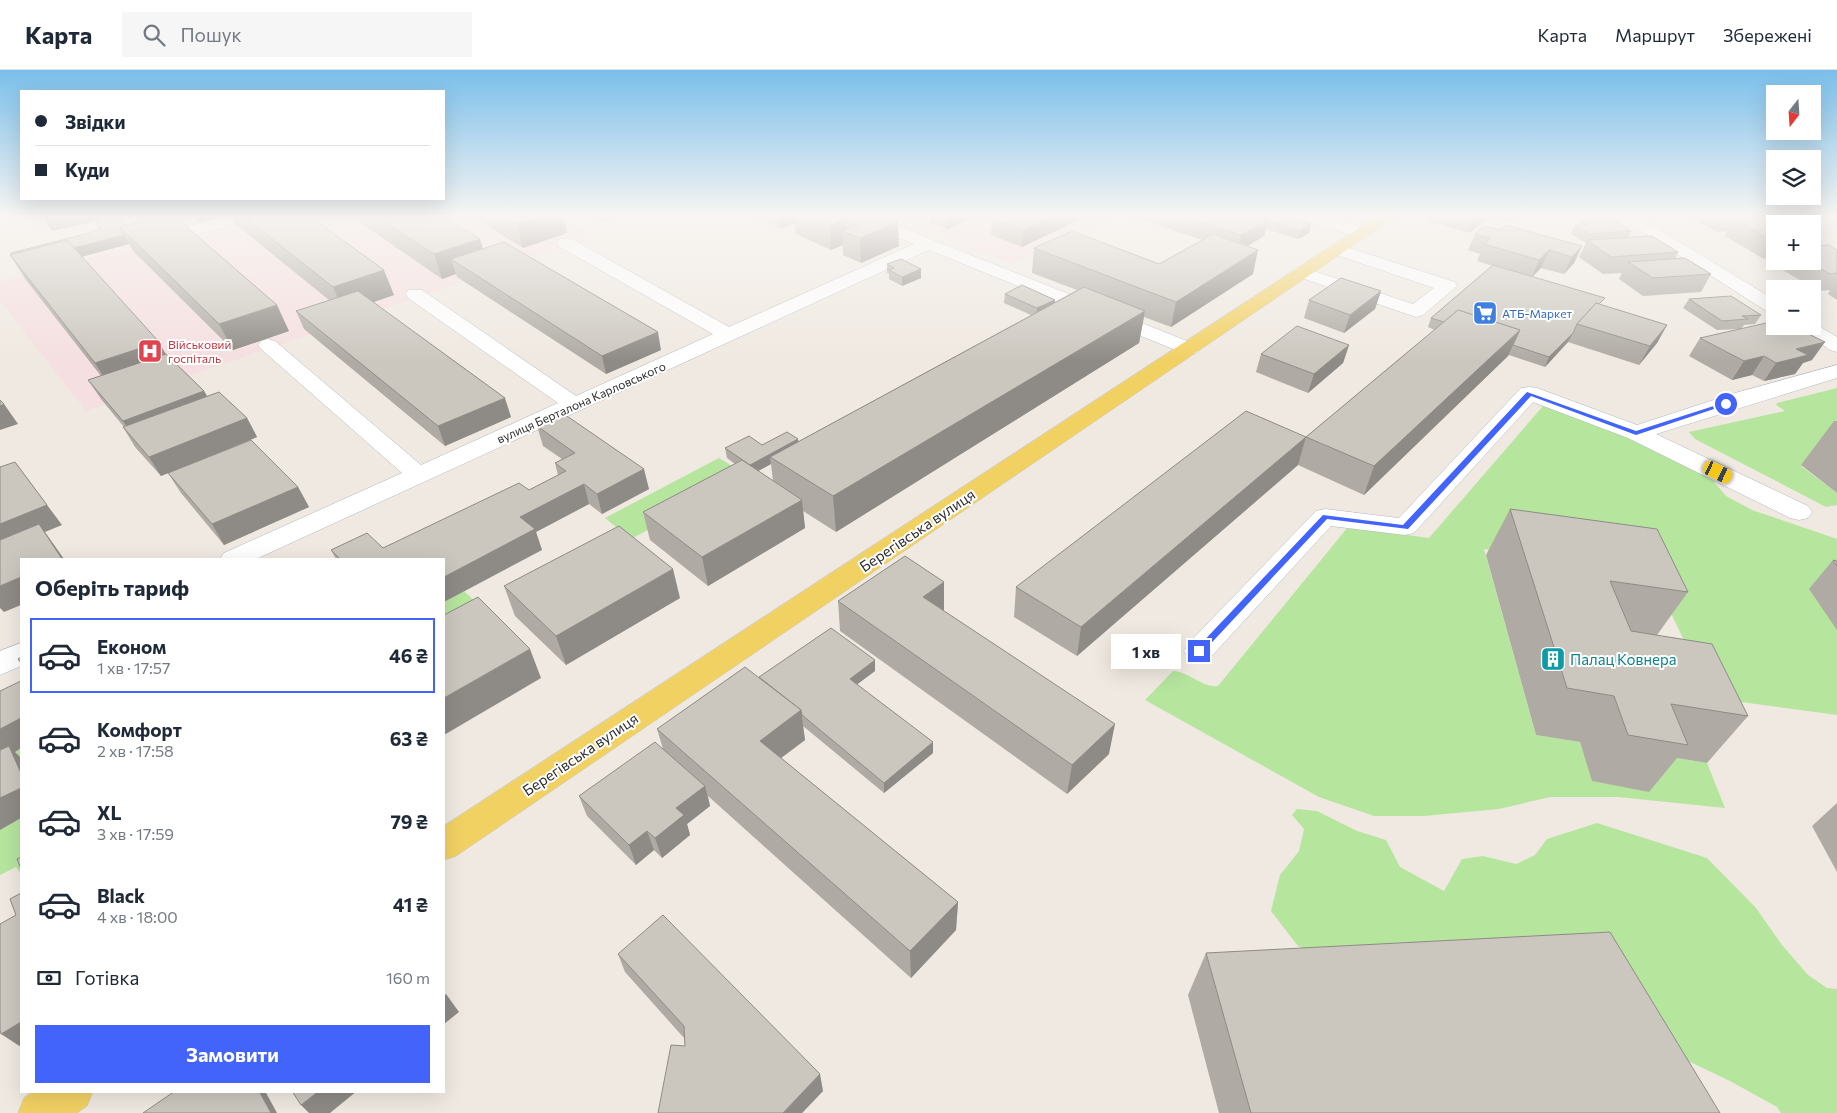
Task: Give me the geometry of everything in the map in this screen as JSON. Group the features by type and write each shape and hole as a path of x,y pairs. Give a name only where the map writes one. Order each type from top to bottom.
{"main road":[{"name":"Берегівська вулиця","path":"445,843 1190,349 1315,264"},
{"path":"39,1113 69,1093"}],"street":[{"path":"602,264 728,335"},
{"name":"вулиця Берталона Карловського","path":"235,558 886,264"},
{"path":"978,264 1190,349"},
{"path":"1302,272 1416,311 1448,286 1381,264"},
{"path":"1703,264 1766,302"},
{"path":"415,294 574,405"},
{"path":"1819,335 1837,346"},
{"path":"268,345 419,475"},
{"path":"1636,433 1743,398 1837,371"},
{"path":"1199,651 1325,516 1405,527 1530,393 1636,433 1799,512"},
{"path":"0,664 20,654"}],"shaded area":[{"name":"Військовий госпіталь","path":"68,264 516,264 86,411 0,301 0,282"}],"green space":[{"path":"1837,388 1837,463 1801,466 1837,493 1837,505 1826,507 1695,439 1689,432 1785,411 1776,405 1777,403"},
{"path":"1543,406 1620,433 1708,475 1726,496 1752,510 1837,539 1837,715 1712,698 1651,572 1484,549 1536,735 1580,742 1593,781 1648,791 1634,751 1707,763 1725,808 1618,797 1550,797 1499,809 1424,816 1374,816 1319,797 1145,700 1173,671 1185,674 1207,685 1218,686 1348,527 1429,538"},
{"path":"719,458 748,476 631,539 605,518"},
{"path":"464,591 490,616 445,640 445,601"},
{"path":"20,749 20,873 16,867 0,875 0,759"},
{"path":"1297,809 1317,811 1357,831 1386,840 1400,867 1444,891 1462,859 1483,856 1516,864 1535,855 1547,839 1597,823 1707,858 1756,908 1782,945 1808,975 1827,988 1837,989 1837,1113 1781,1113 1777,1107 1730,1081 1684,1059 1354,974 1298,946 1271,911 1280,875 1299,851 1304,829 1292,815"}],"building":[{"path":"17,264 88,264 159,342 95,363"},
{"path":"157,264 229,264 277,305 219,324"},
{"path":"304,264 375,264 384,270 333,287"},
{"path":"458,264 541,264 658,332 602,356"},
{"path":"887,264 910,264 921,269 902,277 889,270 894,268"},
{"path":"1075,264 1236,264 1176,302"},
{"path":"1631,264 1694,264 1711,274 1653,278"},
{"path":"1821,264 1837,264 1837,273 1830,274 1821,269"},
{"path":"1493,265 1605,298 1599,304 1596,303 1577,324 1573,333 1549,357 1513,345 1520,330 1458,310 1444,322 1431,318"},
{"path":"1341,278 1381,291 1350,315 1309,300"},
{"path":"1022,285 1055,300 1037,308 1005,294"},
{"path":"1084,287 1145,311 833,496 770,457"},
{"path":"358,291 505,398 438,426 296,311"},
{"path":"1731,296 1761,315 1742,316 1748,319 1722,321 1689,299"},
{"path":"1596,303 1667,325 1650,346 1577,324"},
{"path":"1458,310 1520,330 1374,466 1306,437"},
{"path":"1766,323 1766,335 1811,335 1825,342 1796,349 1808,355 1776,363 1764,356 1744,361 1700,338"},
{"path":"1297,326 1349,345 1314,374 1261,354"},
{"path":"166,354 204,391 123,421 88,380"},
{"path":"219,392 247,418 149,457 123,427"},
{"path":"1246,411 1306,437 1081,627 1016,587"},
{"path":"564,414 644,469 597,494 584,484 520,517 535,529 445,576 445,558 339,558 331,550 367,533 383,548 519,483 529,490 566,471 555,463 575,453 537,426"},
{"path":"787,432 798,439 750,465 725,448 749,436 762,445"},
{"path":"251,440 298,487 212,524 168,473"},
{"path":"742,460 802,500 702,557 643,512"},
{"path":"15,462 47,505 0,524 0,467"},
{"path":"1510,509 1657,529 1688,592 1610,581 1631,631 1712,644 1748,716 1671,704 1688,745 1628,735 1614,696 1567,688"},
{"path":"39,524 61,558 20,558 20,577 0,586 0,540"},
{"path":"619,526 673,569 556,636 504,586"},
{"path":"905,556 944,582 923,597 1115,724 1072,765 838,601"},
{"path":"478,597 530,649 445,697 445,614"},
{"path":"831,628 875,660 850,679 933,742 884,783 802,715 801,710 759,677"},
{"path":"745,667 801,710 760,741 958,902 910,951 657,729"},
{"path":"20,681 20,719 0,729 0,691"},
{"path":"655,742 705,786 676,808 684,815 655,838 647,831 629,845 579,796"},
{"path":"9,746 20,771 20,788 0,798 0,750"},
{"path":"20,894 20,1023 1,1034 0,924 16,915 10,899"},
{"path":"663,915 820,1074 783,1113 658,1113 671,1045 685,1046 684,1026 618,954"},
{"path":"1610,932 1720,1113 1251,1113 1206,953"},
{"path":"172,1093 260,1093 271,1113 143,1113"},
{"path":"293,1093 316,1093 301,1105"}],"place":[{"name":"АТБ-Маркет","path":"1485,313"},
{"name":"Військовий госпіталь","path":"150,351"},
{"name":"Палац Ковнера","path":"1553,659"}],"route":[{"path":"1199,651 1325,516 1405,527 1530,393 1636,433 1726,404"}]}
